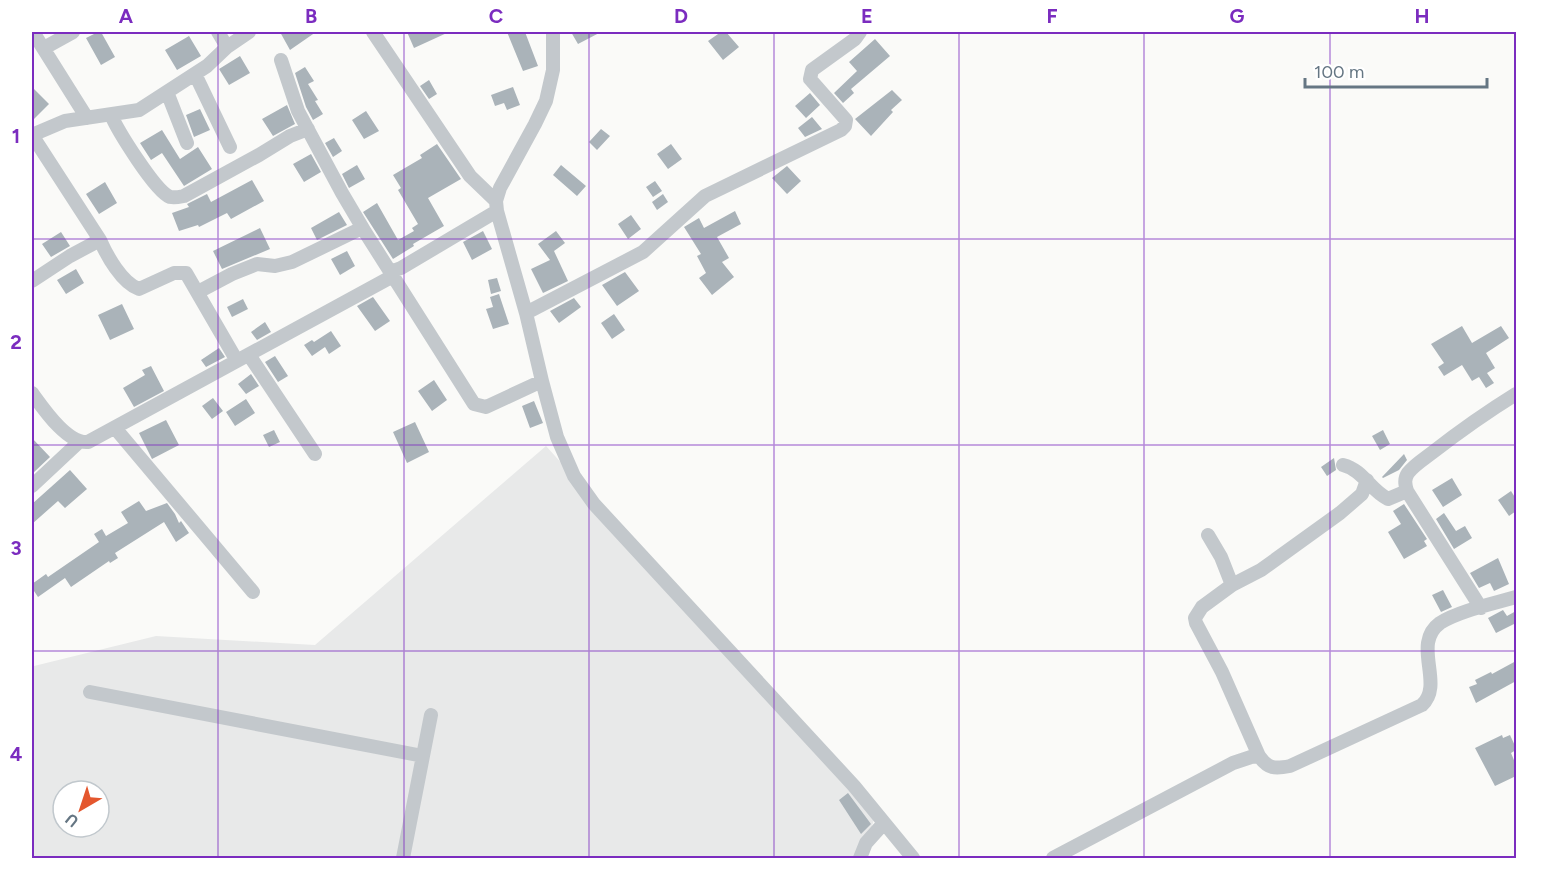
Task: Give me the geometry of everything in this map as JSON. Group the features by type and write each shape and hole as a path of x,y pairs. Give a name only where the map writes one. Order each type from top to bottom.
{"street":[{"path":"33,32 87,118"},
{"path":"44,48 73,32"},
{"path":"218,32 227,46"},
{"path":"249,32 227,46 195,74 139,110 65,121 32,135 100,240 108,258 128,282 136,288 142,288 174,273 183,272 189,275 243,358 315,454"},
{"path":"373,32 470,176 496,206 557,437 574,476 594,504 854,786 913,858"},
{"path":"32,393 53,420 69,435 79,442 87,442 392,274 496,206 500,188 546,100 554,70 553,32"},
{"path":"526,313 643,252 705,196 842,130 846,120 810,79 810,74 812,70 855,39 860,32"},
{"path":"281,60 298,111 362,228 474,404 486,407 542,381"},
{"path":"195,74 230,147"},
{"path":"167,92 187,143"},
{"path":"111,115 159,188 171,197 177,198 290,136 308,129"},
{"path":"198,292 232,274 258,264 275,266 292,262 362,228"},
{"path":"32,281 100,240"},
{"path":"1481,608 1407,491 1405,481 1406,475 1415,466 1481,415 1516,394"},
{"path":"116,428 253,592"},
{"path":"32,486 79,442"},
{"path":"1343,465 1359,471 1381,495 1388,499 1407,491"},
{"path":"1366,480 1362,494 1340,513 1262,570 1232,585 1202,607 1195,618 1259,756 1265,764 1275,769 1290,766 1422,705 1428,700 1430,693 1427,645 1430,636 1441,623 1516,597"},
{"path":"1208,536 1221,557 1232,585"},
{"path":"90,692 423,756"},
{"path":"403,858 431,715"},
{"path":"1053,858 1233,763 1259,756"},
{"path":"860,858 866,843 884,823"}],"shaded area":[{"path":"546,446 876,812 863,858 32,858 32,664 34,666 156,636 315,645"}],"building":[{"path":"101,32 115,57 101,65 86,38"},
{"path":"280,32 316,32 290,50"},
{"path":"407,32 449,32 414,48"},
{"path":"507,32 525,32 538,66 523,71"},
{"path":"571,32 601,32 578,44"},
{"path":"721,32 726,32 739,47 723,60 708,41"},
{"path":"189,36 201,56 177,70 165,50"},
{"path":"875,39 890,56 851,89 854,93 843,103 834,93 857,71 849,62"},
{"path":"240,56 250,73 229,85 219,69"},
{"path":"305,67 314,81 308,84 323,114 313,120 306,107 295,73"},
{"path":"429,80 437,94 429,99 420,86"},
{"path":"32,87 49,104 32,121"},
{"path":"513,87 520,105 507,110 504,103 495,106 491,95"},
{"path":"892,90 902,100 891,110 893,112 871,136 855,119"},
{"path":"810,93 820,105 806,118 795,106"},
{"path":"287,105 295,124 273,136 262,119"},
{"path":"200,109 210,130 194,137 186,115"},
{"path":"366,111 379,131 364,139 352,120"},
{"path":"812,117 822,129 805,137 798,128"},
{"path":"601,129 610,136 597,150 589,142"},
{"path":"162,130 180,159 198,147 212,169 184,186 162,153 151,160 140,143"},
{"path":"334,138 342,151 333,157 325,143"},
{"path":"437,144 461,179 428,198 444,226 393,259 363,212 377,203 398,240 414,231 412,228 418,224 398,190 401,188 393,175 422,158 420,155"},
{"path":"671,144 682,159 668,169 657,154"},
{"path":"311,154 321,172 304,182 293,164"},
{"path":"357,165 365,179 349,188 342,174"},
{"path":"561,165 586,186 577,196 553,175"},
{"path":"787,166 801,181 787,194 772,178"},
{"path":"252,180 264,201 231,219 227,213 199,227 198,225 179,231 172,213 189,207 187,204 207,194 211,202"},
{"path":"655,181 662,191 653,197 646,187"},
{"path":"105,182 117,203 99,214 86,194"},
{"path":"663,194 668,202 657,210 652,202"},
{"path":"735,211 741,224 717,237 729,258 722,262 734,277 712,295 699,278 706,273 697,256 701,254 684,227 699,218 704,228"},
{"path":"339,212 347,225 317,240 311,228"},
{"path":"631,215 641,229 628,239 618,224"},
{"path":"260,228 270,249 222,269 213,251"},
{"path":"483,231 492,249 472,260 463,242"},
{"path":"556,231 565,243 554,251 568,281 543,293 531,269 550,260 538,244"},
{"path":"61,232 70,246 51,257 42,244"},
{"path":"347,251 355,266 340,275 331,259"},
{"path":"76,269 84,283 66,294 57,280"},
{"path":"625,272 639,291 617,306 602,285"},
{"path":"497,278 501,291 491,294 488,280"},
{"path":"499,294 509,324 493,329 486,309 493,307 490,297"},
{"path":"373,297 390,321 375,331 357,306"},
{"path":"574,298 581,307 559,323 550,311"},
{"path":"243,299 248,309 232,317 227,307"},
{"path":"122,304 134,329 110,340 98,315"},
{"path":"614,314 625,330 612,339 601,323"},
{"path":"265,322 271,332 257,340 251,332"},
{"path":"1462,326 1472,343 1501,326 1509,338 1486,353 1495,368 1487,373 1494,383 1486,388 1479,377 1472,381 1462,365 1444,376 1438,367 1444,363 1431,344"},
{"path":"331,331 341,346 329,354 325,347 312,356 304,345 312,340 314,342"},
{"path":"219,348 225,357 206,367 201,360"},
{"path":"275,356 288,376 278,382 265,362"},
{"path":"151,366 164,391 134,407 123,388 145,375 142,370"},
{"path":"251,374 259,386 246,394 238,384"},
{"path":"434,380 447,400 432,411 418,391"},
{"path":"213,398 223,411 212,419 202,406"},
{"path":"246,399 255,413 235,426 226,412"},
{"path":"534,401 543,423 530,428 522,406"},
{"path":"166,420 179,445 152,459 139,433"},
{"path":"415,422 429,452 407,463 393,432"},
{"path":"274,430 280,442 269,447 263,435"},
{"path":"1383,430 1390,444 1380,450 1372,436"},
{"path":"32,438 50,457 32,474"},
{"path":"1404,454 1407,460 1399,470 1383,478 1382,477"},
{"path":"1334,458 1336,470 1327,476 1321,467"},
{"path":"70,470 87,489 65,508 58,501 32,524 32,504"},
{"path":"1452,478 1462,495 1443,507 1432,490"},
{"path":"1511,491 1516,499 1516,511 1509,516 1498,500"},
{"path":"139,501 146,511 167,503 179,523 181,521 189,533 176,542 164,522 115,553 118,558 110,563 109,561 71,587 65,578 38,597 32,584 46,574 48,577 99,542 94,534 102,529 106,536 128,523 121,512"},
{"path":"1404,504 1427,539 1424,541 1427,546 1404,559 1388,532 1401,524 1393,511"},
{"path":"1444,513 1456,531 1465,526 1472,538 1454,549 1436,519"},
{"path":"1498,558 1509,584 1494,591 1490,583 1479,588 1470,573"},
{"path":"1443,590 1452,607 1441,612 1432,595"},
{"path":"1503,610 1507,616 1516,611 1516,623 1496,633 1488,618"},
{"path":"1516,661 1516,681 1476,703 1469,687 1477,684 1475,680"},
{"path":"1502,735 1503,738 1510,735 1516,748 1511,753 1516,765 1516,776 1495,786 1475,748"},
{"path":"848,793 871,824 861,834 839,800"}]}
